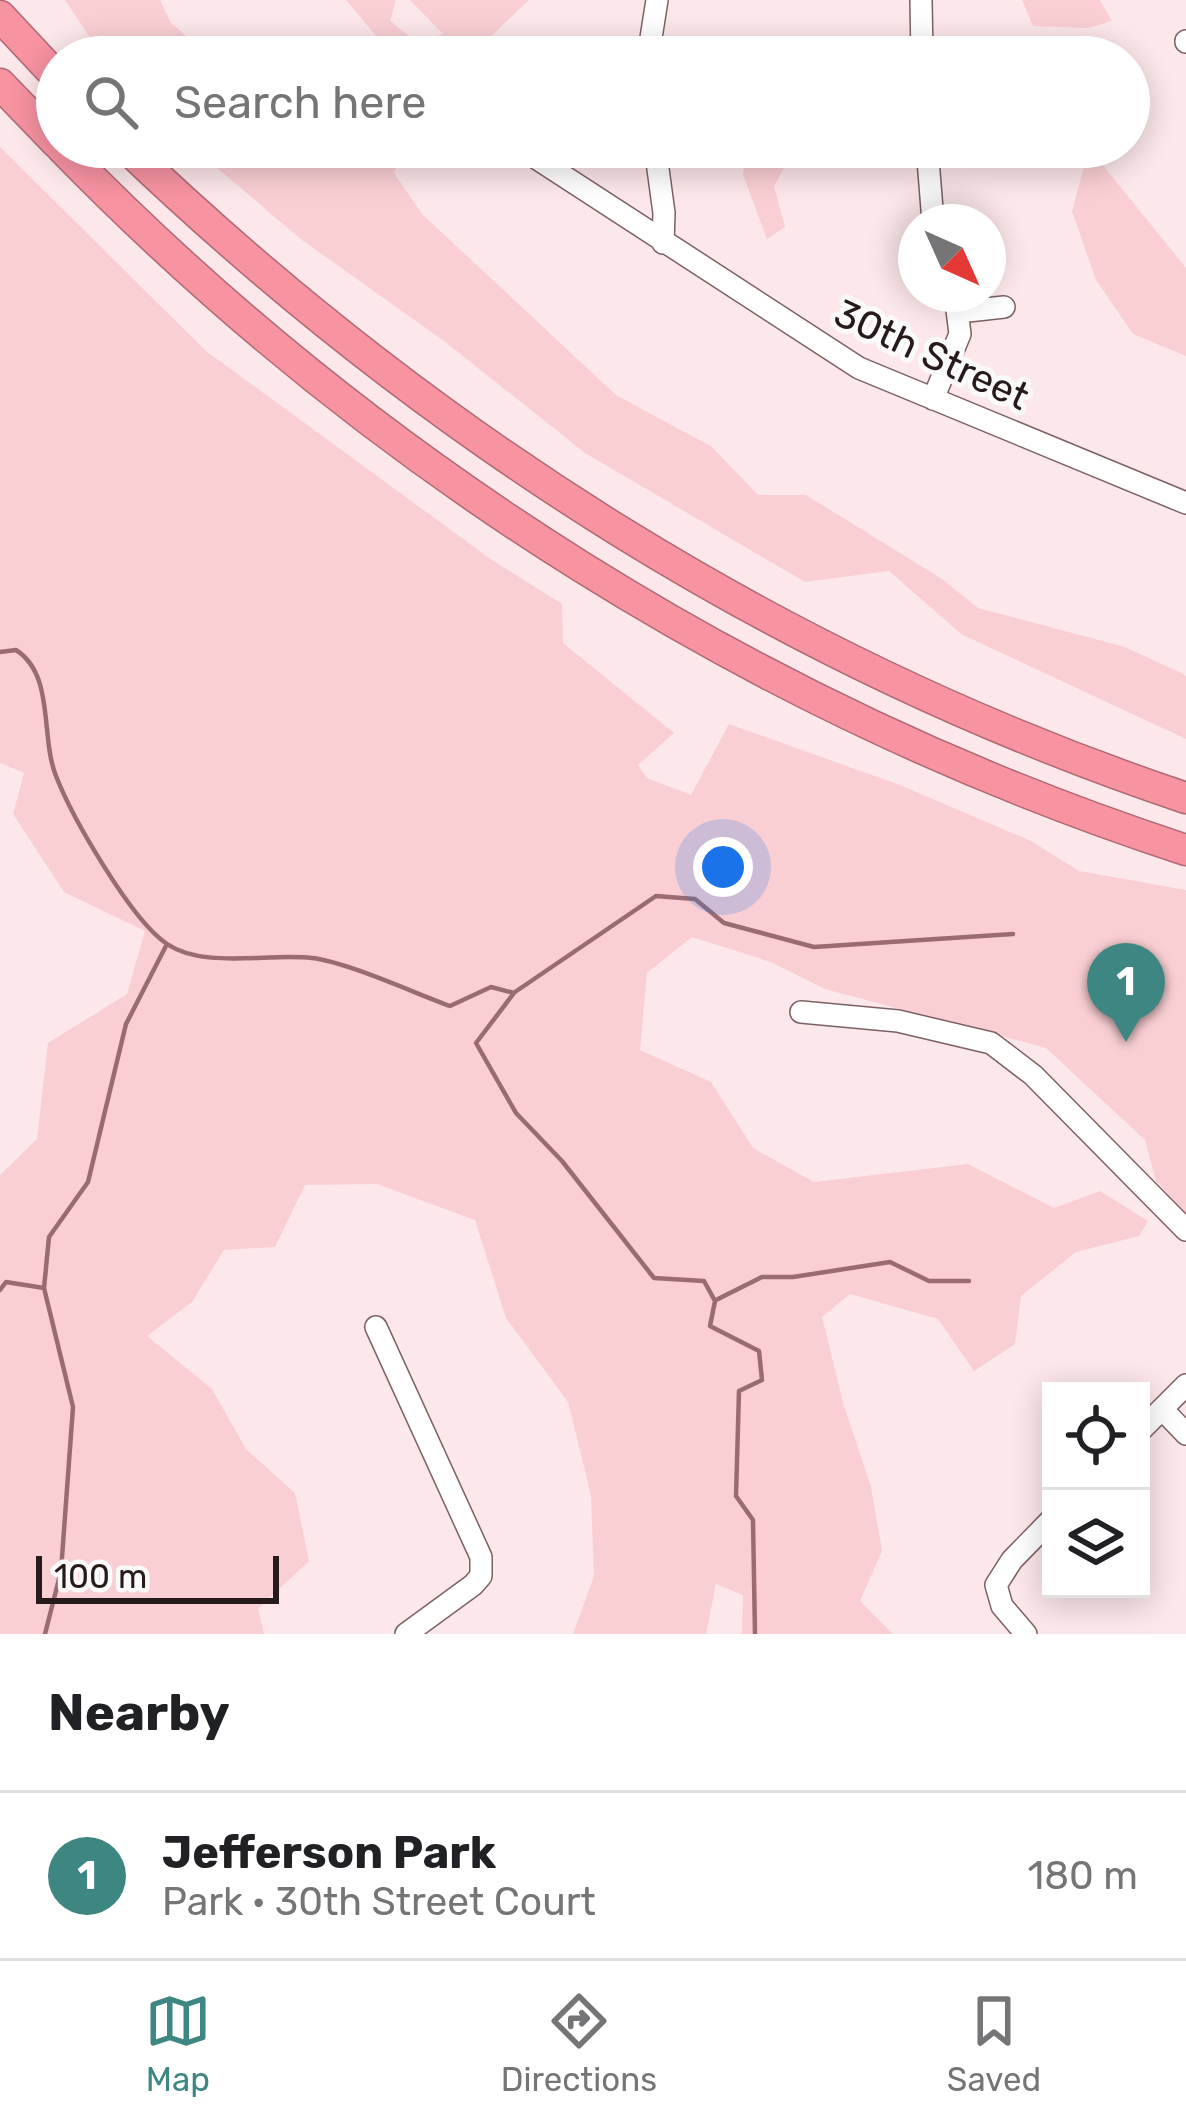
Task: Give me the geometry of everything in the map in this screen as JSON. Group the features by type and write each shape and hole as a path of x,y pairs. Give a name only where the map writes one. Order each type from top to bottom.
{"highway":[{"path":"0,16 36,55"},
{"path":"0,85 36,122"},
{"path":"84,168 253,327 367,420 615,586 741,659 866,722 1034,795 1186,850"},
{"path":"149,168 296,302 413,394 660,558 895,682 1057,751 1186,798"}],"street":[{"path":"651,36 657,0"},
{"path":"921,0 922,36"},
{"name":"30th Street","path":"550,168 859,368 1186,503"},
{"path":"658,168 663,243"},
{"path":"929,168 932,204"},
{"path":"933,399 960,334 958,312"},
{"path":"801,1012 898,1021 991,1043 1034,1075 1186,1230"},
{"path":"376,1327 481,1557 481,1576 473,1585 406,1634"},
{"path":"1150,1421 1186,1385"},
{"path":"1162,1409 1186,1434"},
{"path":"1026,1634 996,1596 1002,1573 1042,1530"}],"shaded area":[{"path":"65,0 160,0 171,23 186,36 89,36"},
{"path":"346,0 396,0 390,21 409,36 376,36"},
{"path":"410,0 529,0 491,36 436,36 443,34"},
{"path":"1022,0 1100,0 1112,21 1088,28 1033,26"},
{"path":"0,147 206,351 492,560 562,604 563,643 674,733 638,765 647,778 691,795 729,724 900,785 1031,841 1079,871 1186,890 1186,1214 1156,1181 1145,1140 1046,1048 825,989 771,962 692,937 647,973 640,1050 711,1082 753,1148 814,1182 968,1164 1054,1208 1100,1191 1148,1221 1139,1236 1076,1252 1021,1296 1015,1344 974,1371 938,1319 850,1294 822,1317 871,1487 882,1551 860,1601 893,1634 742,1634 743,1595 716,1584 706,1634 573,1634 594,1576 591,1495 568,1402 506,1318 475,1220 377,1184 305,1185 275,1247 224,1250 192,1302 147,1336 212,1389 246,1449 295,1493 309,1561 258,1609 264,1634 0,1634 0,1175 37,1139 48,1043 127,994 145,931 64,892 13,814 24,773 0,763"},
{"path":"217,168 396,168 394,173 422,214 616,395 712,447 758,495 806,495 942,579 978,608 1125,647 1186,676 1186,739 961,634 889,571 805,582 585,453 444,341 302,240"},
{"path":"744,168 784,168 774,186 785,227 767,239"},
{"path":"1084,168 1105,168 1186,268 1186,356 1133,334 1096,280 1072,211"}],"waterway":[{"path":"0,652 16,650 28,661 42,690 51,760 64,794 120,891 167,944 199,956 327,961 450,1006 491,987 514,993 476,1043 516,1113 562,1161 654,1278 704,1281 715,1301 710,1326 759,1351 762,1380 739,1391 736,1496 753,1520 755,1634"},
{"path":"515,992 656,896 695,899 724,923 814,947 1013,934"},
{"path":"45,1634 61,1571 73,1407 44,1288 49,1237 88,1182 126,1024 167,944"},
{"path":"716,1300 762,1277 793,1277 890,1262 929,1281 969,1281"},
{"path":"0,1290 6,1282 44,1288"}],"place":[{"name":"Jefferson Park","path":"1126,1042"}]}
